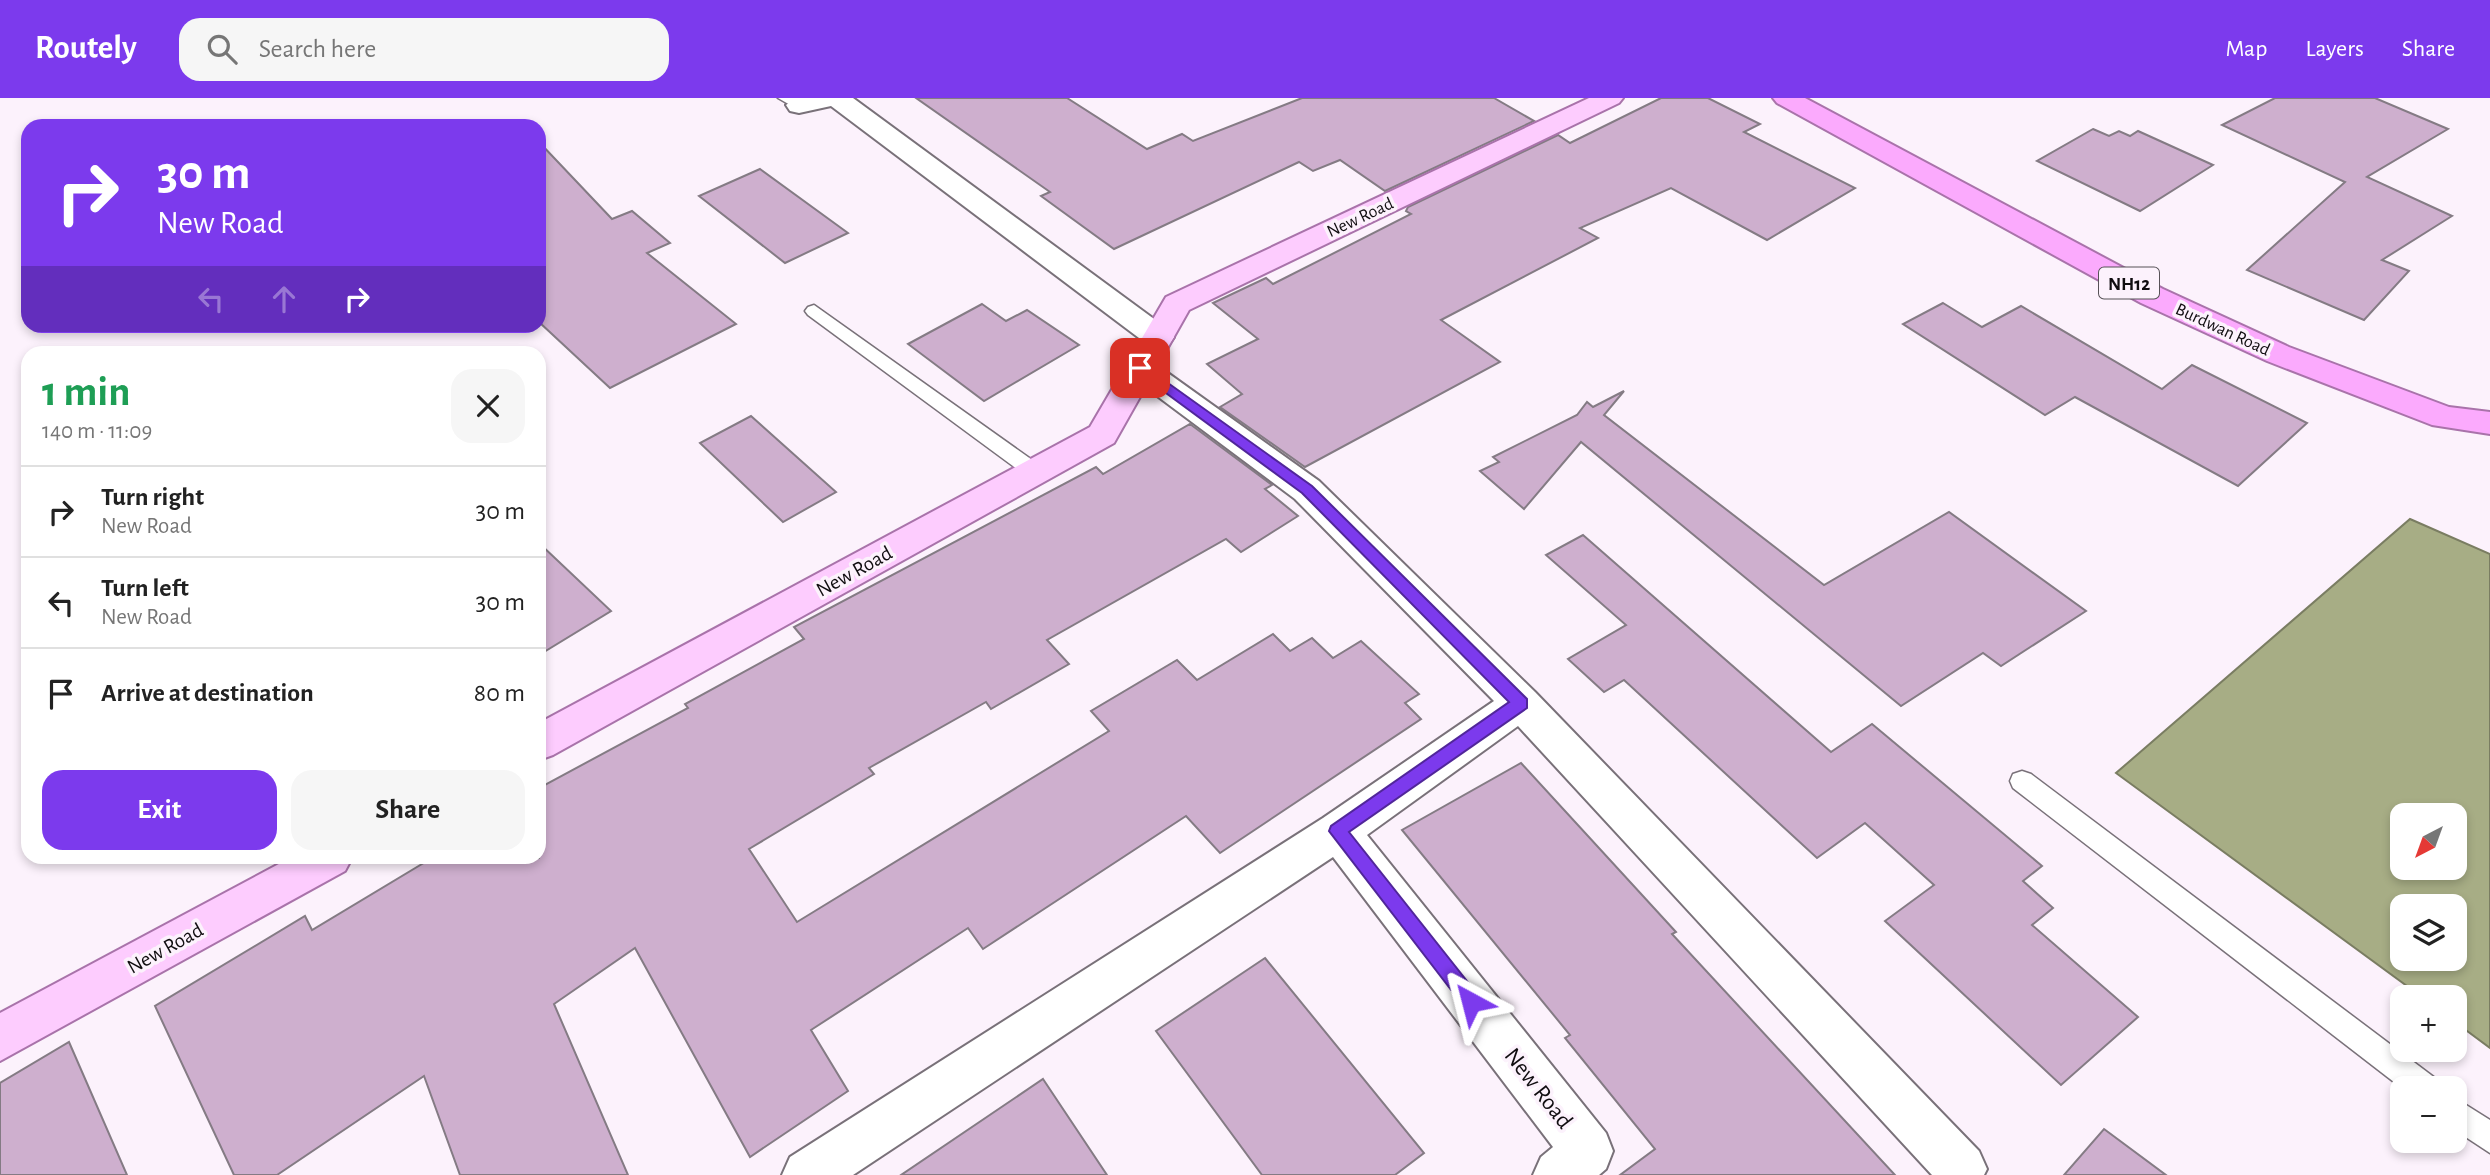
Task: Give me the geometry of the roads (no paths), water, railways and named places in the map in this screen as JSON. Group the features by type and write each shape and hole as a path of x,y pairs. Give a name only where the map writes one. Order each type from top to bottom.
{"highway":[{"name":"Burdwan Road","path":"1786,98 2152,296 2253,342 2444,417 2490,423"}],"main road":[{"name":"New Road","path":"546,739 1102,435 1177,304 1610,98"},
{"name":"New Road","path":"0,1038 319,864"}],"street":[{"path":"792,102 835,98 1149,352 1307,490 1521,703 1961,1169"},
{"path":"808,1175 1338,831 1521,703"},
{"name":"New Road","path":"1338,831 1588,1151 1559,1175"}],"lane":[{"path":"814,311 1035,472"},
{"path":"2022,781 2409,1076"},
{"path":"2467,1121 2490,1138"}]}
